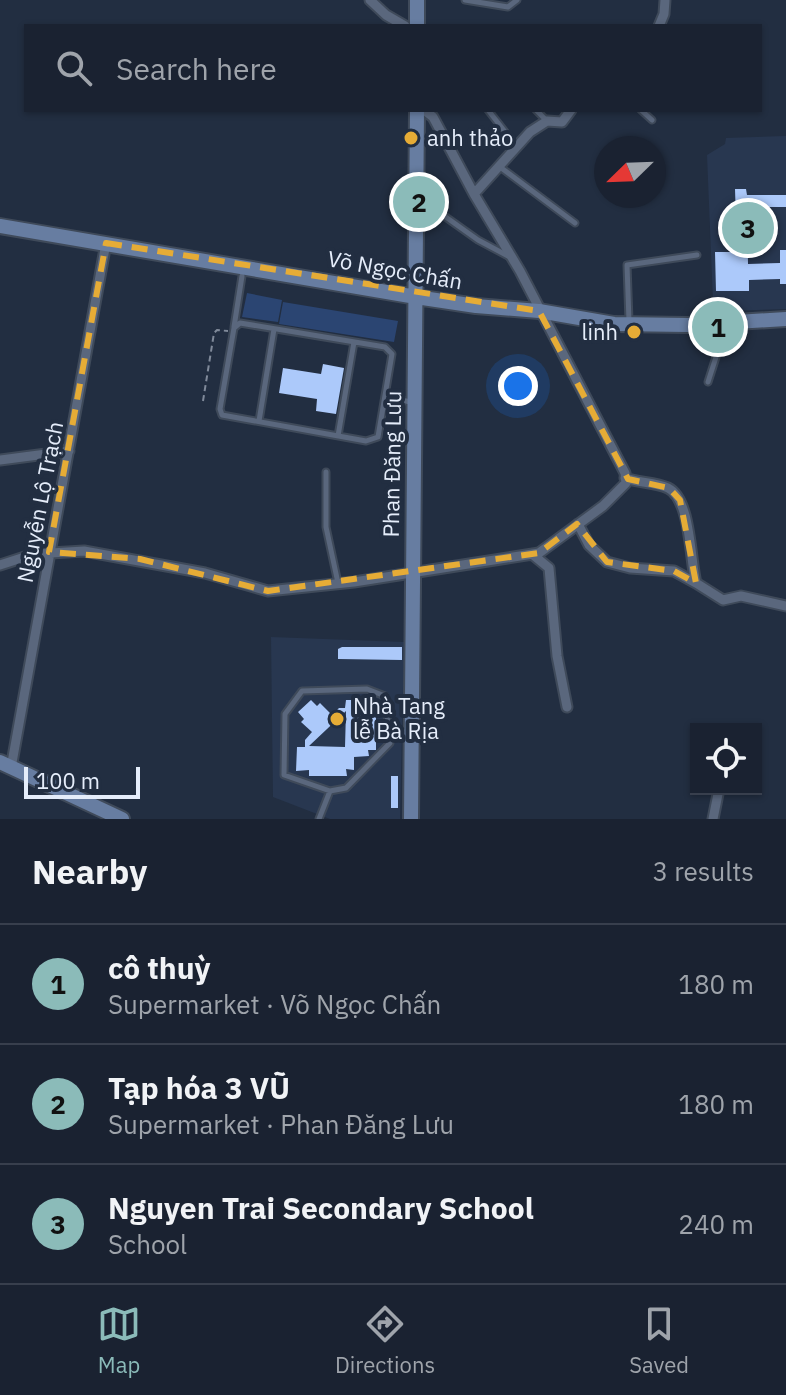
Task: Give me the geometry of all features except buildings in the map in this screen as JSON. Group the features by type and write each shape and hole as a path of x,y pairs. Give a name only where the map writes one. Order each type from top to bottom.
{"street":[{"path":"370,0 402,24"},
{"path":"417,0 417,24"},
{"path":"659,24 665,0"},
{"name":"Phan Đăng Lưu","path":"411,819 417,112"},
{"path":"0,565 30,554 84,551 205,573 268,591 338,584 539,553 603,506 626,483 512,258 433,117 427,112"},
{"path":"474,194 530,132 547,121 562,122 570,112"},
{"name":"Võ Ngọc Chấn","path":"0,226 416,297 539,311 602,323 727,323 786,319"},
{"name":"Nguyễn Lộ Trạch","path":"6,765 69,451 106,243"},
{"path":"0,460 69,451"},
{"path":"625,478 669,488 675,493 686,523 696,583"},
{"path":"578,524 589,545 607,562 630,568 674,571 723,600 741,596 786,606"},
{"path":"532,554 549,568 557,656 567,707"},
{"path":"6,765 122,819"},
{"path":"713,819 718,795"}],"lane":[{"path":"465,0 508,7 517,0"},
{"path":"490,112 516,146"},
{"path":"538,112 547,121"},
{"path":"643,112 652,120"},
{"path":"499,166 575,223"},
{"path":"417,196 478,240 512,258"},
{"path":"629,324 627,265 697,255"},
{"path":"234,330 240,323 390,350 392,354 378,437 374,440 338,436 222,415 220,409 242,276"},
{"path":"708,382 727,323"},
{"path":"259,421 274,329"},
{"path":"338,436 354,342"},
{"path":"386,396 415,403"},
{"path":"326,472 326,527 338,584"},
{"path":"367,689 385,696 390,743 346,788 330,791 284,775 285,714 302,691 367,689"},
{"path":"389,732 411,732"},
{"path":"319,819 330,791"}],"path":[{"path":"203,401 214,333 217,330 234,330"}],"highlighted area":[{"path":"106,243 539,311 628,479 669,488 680,500 696,583 674,571 607,562 577,524 539,553 268,591 140,559 49,552"}],"shaded area":[{"path":"786,136 786,309 726,311 713,301 707,155 725,144 726,138"},
{"path":"247,293 282,300 278,322 242,317"},
{"path":"283,302 398,321 394,342 279,324"},
{"name":"Nhà Tang lễ Bà Rịa","path":"271,637 404,642 400,819 330,819 273,797"}],"place":[{"name":"anh thảo","path":"411,138"},
{"name":"Tạp hóa 3 VŨ","path":"419,202"},
{"name":"Nguyen Trai Secondary School","path":"748,228"},
{"name":"cô thuỳ","path":"718,327"},
{"name":"linh","path":"634,332"},
{"name":"Nhà Tang lễ Bà Rịa","path":"337,719"}]}
